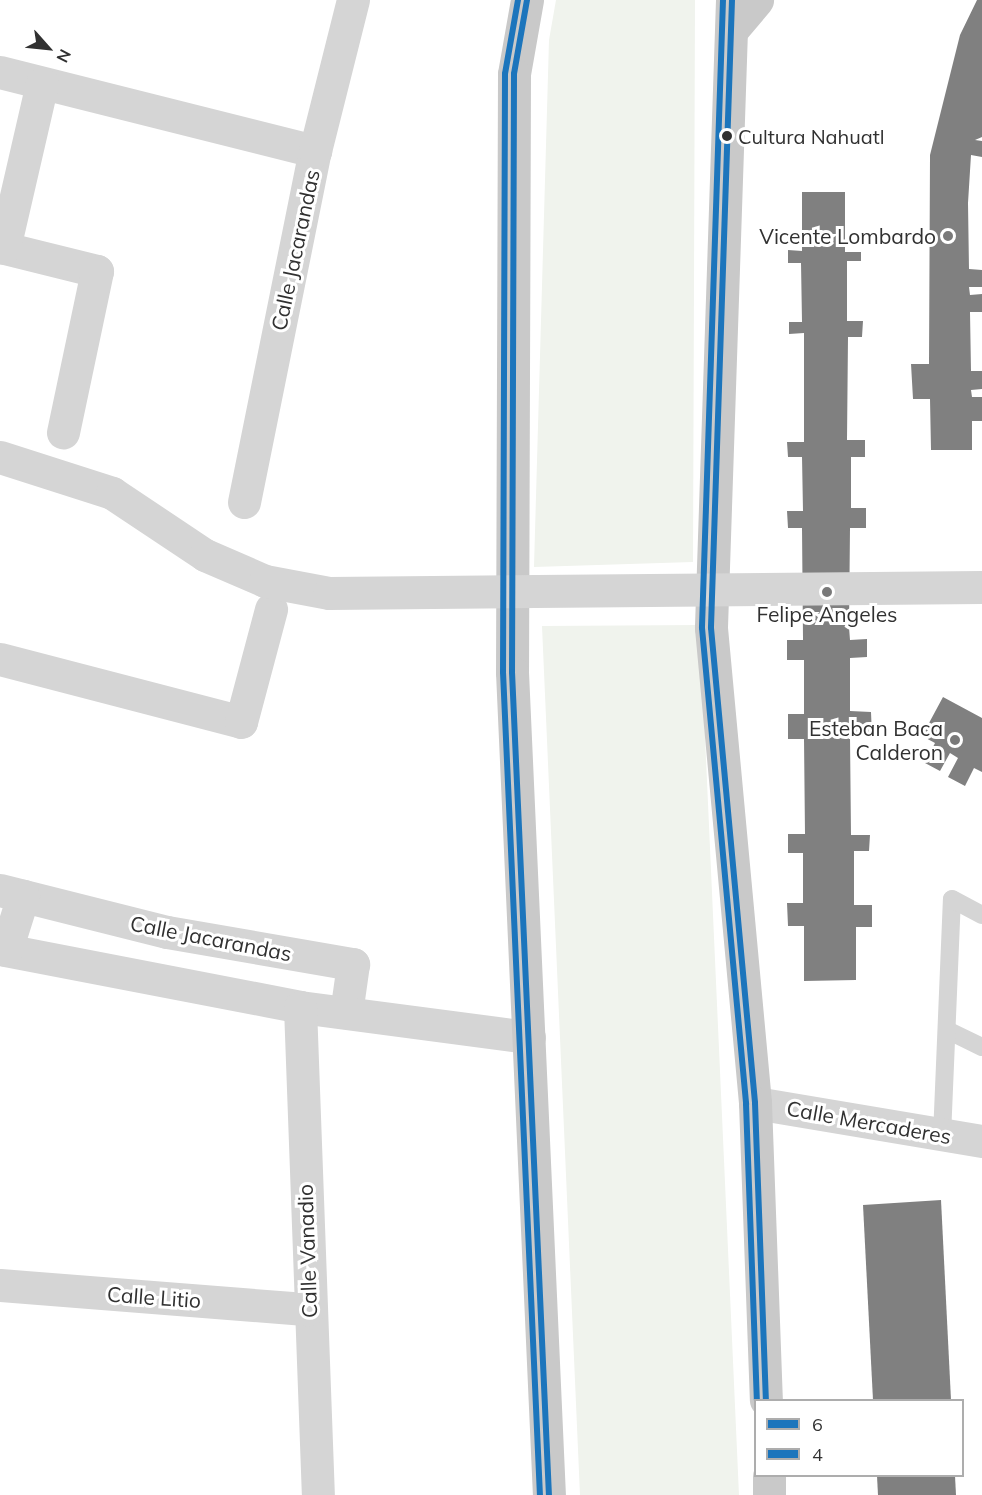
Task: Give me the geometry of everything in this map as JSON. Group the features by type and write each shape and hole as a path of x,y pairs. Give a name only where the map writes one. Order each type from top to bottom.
{"main road":[{"path":"528,0 514,74 512,672 549,1495"},
{"path":"757,0 732,15 711,628 755,1103 766,1399"},
{"path":"769,1477 769,1495"}],"street":[{"name":"Calle Jacarandas","path":"244,502 315,151 353,0"},
{"path":"0,72 315,151"},
{"path":"42,83 2,248 97,271 63,432"},
{"path":"0,457 112,493 206,555 265,581 329,593 982,587"},
{"path":"0,659 241,722 271,609"},
{"name":"Calle Jacarandas","path":"346,1013 352,964 167,932 11,893 3,949 300,1007 529,1037"},
{"name":"Calle Vanadio","path":"300,1007 308,1308 318,1495"},
{"name":"Calle Mercaderes","path":"755,1103 982,1141"},
{"name":"Calle Litio","path":"0,1285 308,1308"}],"lane":[{"path":"942,1136 952,899 982,915"},
{"path":"946,1030 982,1047"}],"shaded area":[{"path":"556,0 695,0 693,562 534,567 549,40"},
{"path":"700,625 739,1495 580,1495 542,626"}],"building":[{"name":"Vicente Lombardo","path":"977,0 982,0 982,137 975,140 982,141 982,157 971,155 968,203 969,269 982,270 982,287 969,287 970,295 982,294 982,312 970,312 971,371 982,371 982,389 971,390 972,397 982,397 982,421 972,421 972,450 931,450 930,399 913,399 911,364 929,364 930,155 960,35"},
{"name":"Felipe Angeles","path":"802,192 845,192 845,252 861,252 861,261 847,261 847,321 863,321 862,337 848,337 847,440 865,440 865,457 851,457 851,508 866,508 866,528 850,528 849,627 850,640 867,639 867,657 850,658 850,711 871,712 872,736 850,736 851,835 870,835 869,851 854,851 854,905 872,905 872,927 856,927 856,980 804,981 804,926 788,926 787,903 803,903 803,853 788,853 788,834 805,834 804,739 788,739 788,714 804,714 804,660 787,660 787,640 803,640 802,528 788,528 787,511 803,511 802,457 788,457 787,442 804,442 804,333 789,334 789,322 802,322 801,263 788,263 788,250 802,251"},
{"name":"Esteban Baca Calderon","path":"943,697 982,718 982,772 974,768 965,786 948,777 958,758 950,753 940,771 925,763 935,743 922,736"},
{"path":"941,1200 951,1399 873,1399 863,1205"},
{"path":"877,1477 955,1477 956,1495 878,1495"}],"transit line":[{"name":"4","path":"518,0 505,74 503,672 540,1495"},
{"name":"6","path":"527,0 514,74 512,672 549,1495"},
{"name":"4","path":"723,0 702,628 746,1104 757,1399"},
{"name":"6","path":"732,0 711,628 755,1103 766,1399"}],"place":[{"name":"Cultura Nahuatl","path":"727,136"},
{"name":"Vicente Lombardo","path":"948,236"},
{"name":"Felipe Angeles","path":"827,592"},
{"name":"Esteban Baca Calderon","path":"955,740"}]}
